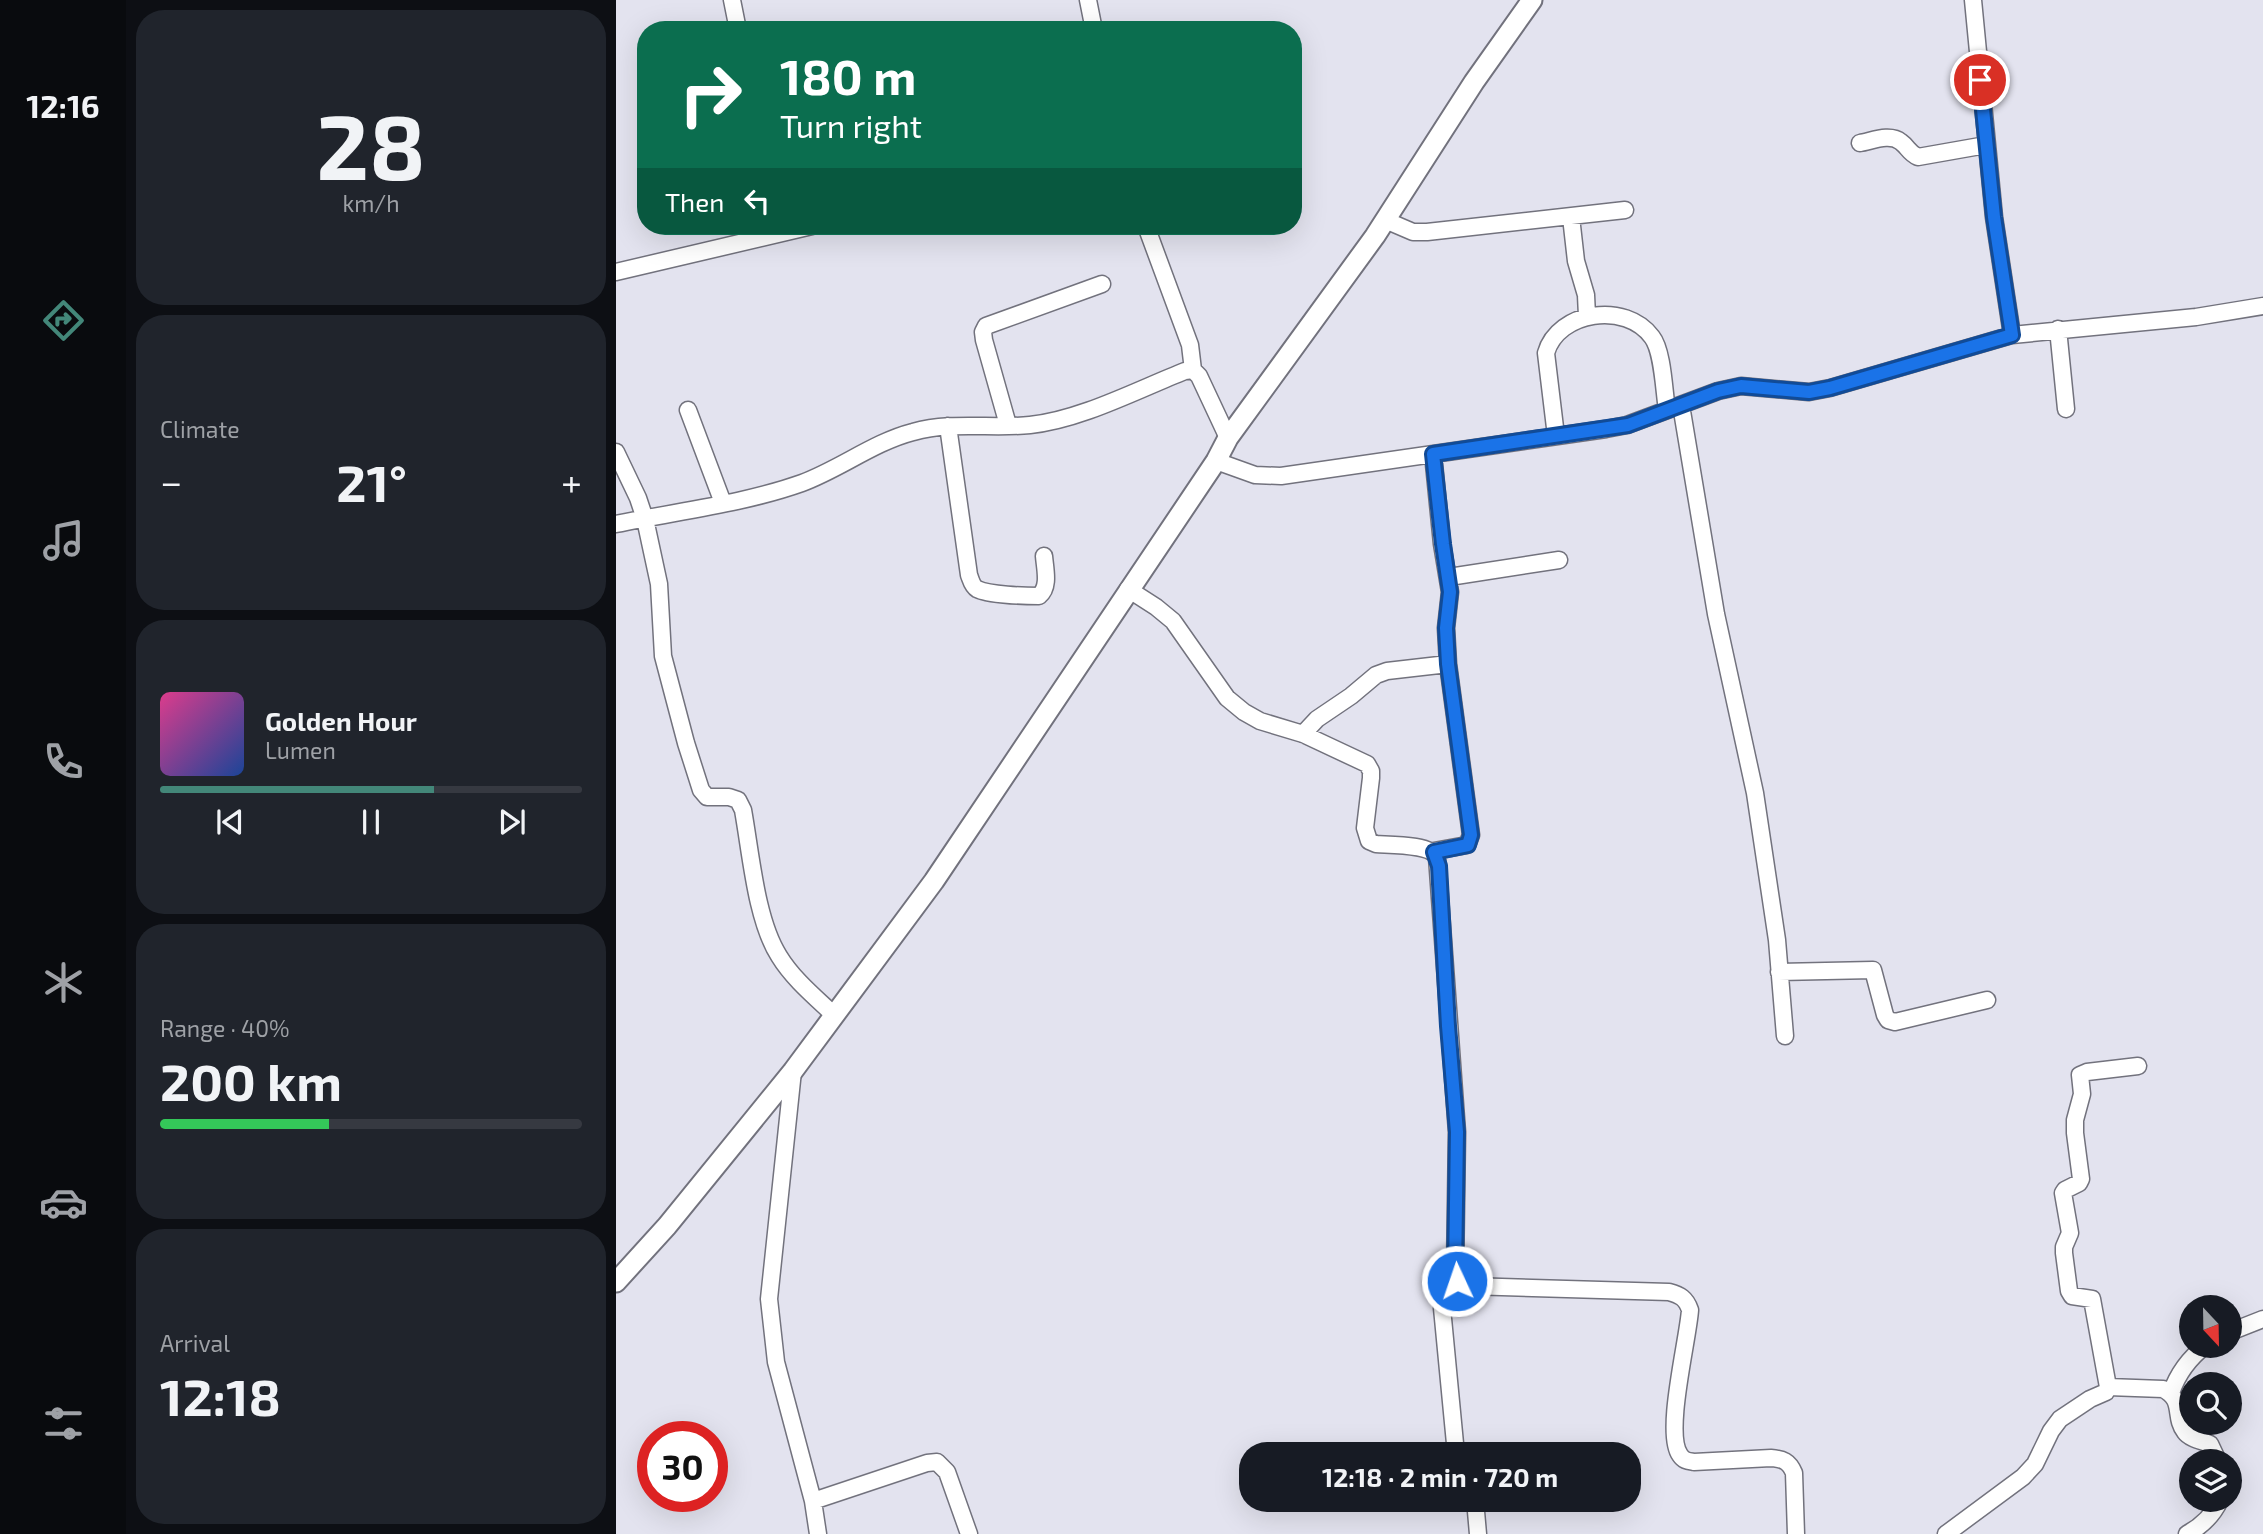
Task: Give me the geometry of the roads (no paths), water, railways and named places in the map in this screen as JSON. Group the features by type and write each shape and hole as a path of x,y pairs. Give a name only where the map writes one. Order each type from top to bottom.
{"main road":[{"path":"616,1282 667,1226 793,1071 934,881 1216,461 1228,438 1385,220 1474,82 1532,0"}],"street":[{"path":"732,0 736,21"},
{"path":"1088,0 1092,21"},
{"path":"1973,0 1996,231 2012,335"},
{"path":"1860,143 1894,138 1918,157 1986,145"},
{"path":"1385,220 1413,232 1427,232 1625,210"},
{"path":"1571,217 1576,261 1586,295 1587,316"},
{"path":"616,272 759,235"},
{"path":"1149,235 1190,345 1193,370 1199,376 1228,438"},
{"path":"1008,425 984,340 983,332 986,326 1102,284"},
{"path":"1216,461 1268,477 1556,436 1628,425 1718,391 1741,386 1809,392 1830,388 2012,335 2196,317 2263,306"},
{"path":"1556,436 1546,353 1550,341 1569,325 1587,316 1605,314 1641,326 1653,337 1658,349 1674,408 1755,793 1780,972 1784,1036"},
{"path":"2058,329 2066,409"},
{"path":"616,524 769,494 805,482 913,432 948,426 1028,425 1054,421 1193,370"},
{"path":"688,410 723,503"},
{"path":"948,426 969,575 973,585 986,592 1039,596 1046,586 1044,556"},
{"path":"616,452 645,519 659,584 663,656 701,790 707,797 729,797 738,800 743,810 768,936 794,977 834,1015"},
{"path":"1128,589 1173,621 1227,698 1244,712 1260,721 1303,734 1367,764 1371,771 1365,828 1369,841 1376,844 1426,848 1434,852 1468,845 1471,835 1448,664 1446,628 1449,577 1433,454"},
{"path":"1449,577 1559,561"},
{"path":"1303,734 1317,719 1376,675 1387,671 1448,664"},
{"path":"1434,852 1439,866 1457,1132 1457,1281 1469,1286 1669,1292 1680,1295 1687,1301 1690,1310 1677,1396 1675,1431 1679,1455 1685,1461 1694,1462 1784,1459 1791,1464 1794,1473 1796,1534"},
{"path":"1780,972 1873,970 1885,1015 1888,1020 1895,1022 1987,1000"},
{"path":"1946,1534 2023,1477 2035,1464 2060,1419 2106,1392 2108,1387 2092,1299 2071,1296 2069,1291 2064,1247 2070,1233 2063,1193 2080,1184 2081,1179 2075,1133 2075,1121 2081,1100 2080,1075 2138,1066"},
{"path":"793,1071 769,1299 776,1362 813,1501 818,1534"},
{"path":"1455,1442 1442,1308 1457,1281"},
{"path":"2242,1327 2263,1319"},
{"path":"2171,1393 2180,1371 2191,1358"},
{"path":"2108,1387 2163,1389 2171,1393 2184,1432 2210,1444 2212,1449"},
{"path":"813,1501 937,1462 943,1465 947,1472 968,1534"},
{"path":"1476,1512 1478,1534"},
{"path":"2194,1532 2214,1512"}]}
